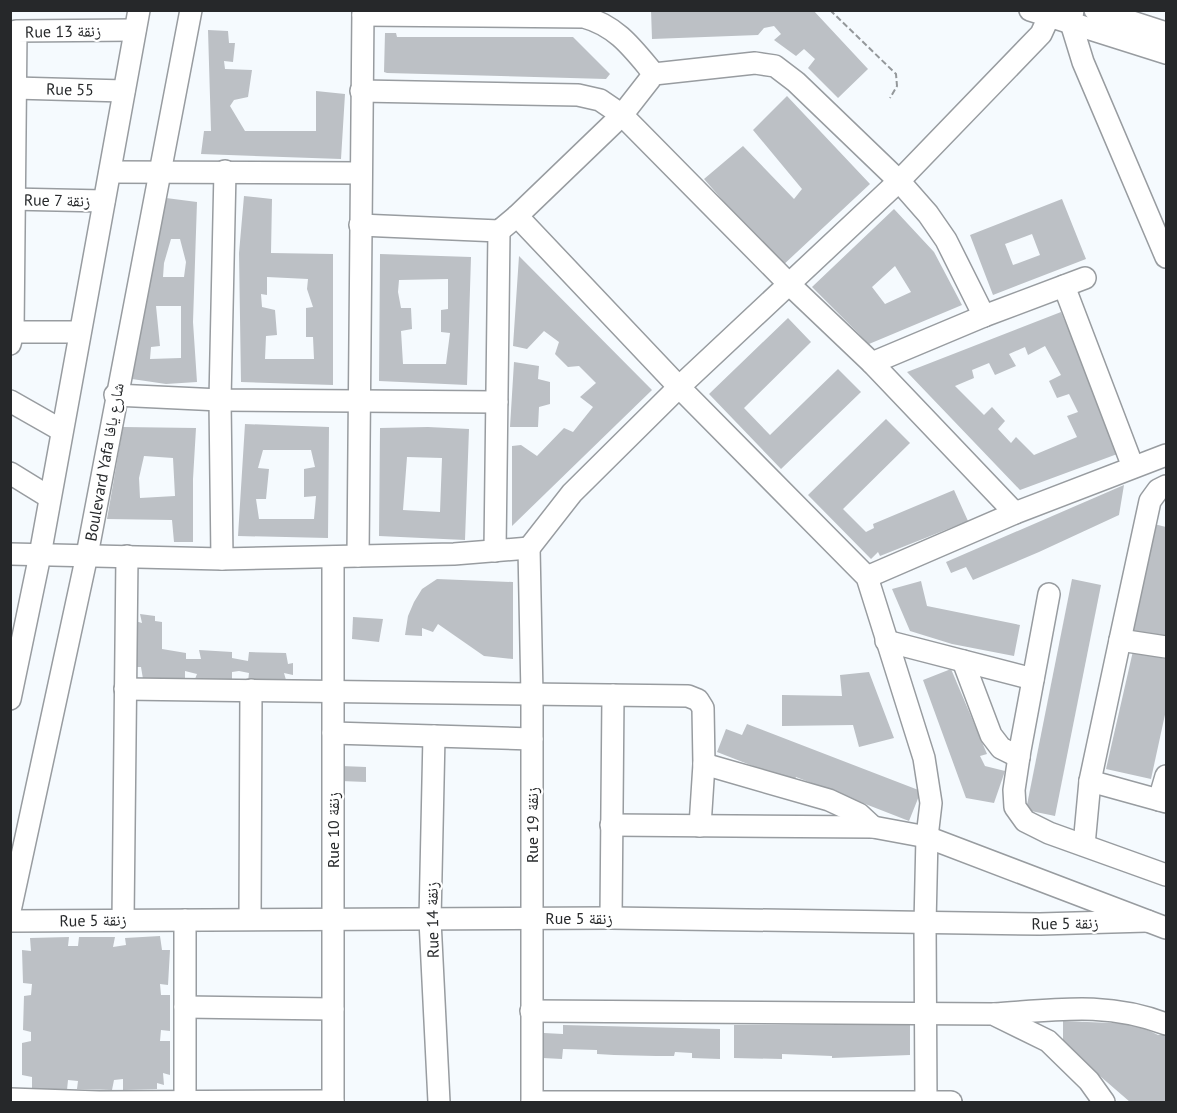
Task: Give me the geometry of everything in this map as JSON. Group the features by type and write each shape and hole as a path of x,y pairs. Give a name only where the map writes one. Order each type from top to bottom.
{"street":[{"name":"Boulevard Yafa شارع يافا","path":"10,911 87,555 115,395 191,10"},
{"path":"1095,10 1167,33"},
{"path":"10,554 222,559 333,557 529,548 572,493 679,387 899,181 1041,34 1044,12 1072,17 1167,53"},
{"path":"358,556 363,13 584,17 601,22 622,36 654,74"},
{"path":"1072,17 1083,62 1162,235"},
{"path":"10,699 40,555 137,20"},
{"name":"Rue 13 زنقة","path":"12,338 15,88 13,31 137,20"},
{"path":"360,225 499,231 622,115 654,74 755,63 775,66 796,82 899,181 928,214 946,240 984,315"},
{"name":"Rue 55","path":"15,88 124,91"},
{"path":"361,91 578,95 600,100 622,115 789,284 872,363 1015,513"},
{"path":"222,559 220,400 225,171"},
{"path":"110,172 360,173"},
{"name":"Rue 7 زنقة","path":"13,199 104,201"},
{"path":"517,216 679,387 867,576 931,787 927,837 925,924 926,1102"},
{"path":"495,551 499,231"},
{"path":"872,363 984,315 1085,278"},
{"path":"1064,286 1133,467"},
{"path":"12,338 79,332"},
{"path":"115,395 220,400 497,402"},
{"path":"10,401 61,430"},
{"path":"867,576 1015,513 1167,455"},
{"path":"10,473 49,497"},
{"path":"1084,845 1090,781 1150,501 1158,490 1167,486"},
{"name":"Rue 19 زنقة","path":"529,548 532,695 532,1102"},
{"path":"123,920 127,555"},
{"name":"Rue 10 زنقة","path":"333,557 333,1102"},
{"path":"1049,594 1019,757 1014,790 1015,807 1025,821 1167,875"},
{"path":"1120,639 1167,647"},
{"path":"886,641 1033,679"},
{"path":"963,661 991,735 1001,748 1019,757"},
{"path":"125,689 688,696 698,700 703,708 704,764 700,826"},
{"path":"250,919 251,690"},
{"path":"611,918 613,695"},
{"path":"333,733 532,739"},
{"name":"Rue 14 زنقة","path":"434,736 430,920 439,1102"},
{"path":"704,764 829,801 859,814 873,827"},
{"path":"1090,781 1163,801 1167,776"},
{"path":"611,825 873,827 927,837 1157,925"},
{"name":"Rue 5 زنقة","path":"10,921 611,918 925,924 1157,925"},
{"path":"185,920 185,1102"},
{"path":"185,1007 333,1009"},
{"path":"531,1011 993,1014 1106,1008 1127,1011 1167,1024"},
{"path":"993,1014 1048,1041 1089,1081 1104,1102"},
{"path":"10,1098 99,1102 333,1102"},
{"path":"532,1102 951,1102"}],"path":[{"path":"830,10 896,74 897,86 890,98"}],"building":[{"path":"651,10 813,10 868,69 838,98 808,68 815,59 804,49 796,56 774,40 781,34 774,26 764,28 758,35 652,39"},
{"path":"208,30 228,31 229,43 235,43 233,62 224,61 225,69 252,70 248,97 234,100 230,106 245,131 316,131 316,91 345,94 341,159 201,154 204,131 211,131"},
{"path":"385,33 396,33 397,37 573,37 610,74 606,79 387,73 384,72"},
{"path":"787,96 870,184 781,267 704,179 743,146 794,199 802,189 753,130"},
{"path":"244,196 272,199 271,253 333,254 333,385 241,382 239,253","holes":["267,277 308,279 307,289 313,307 306,308 306,337 313,337 314,359 265,359 266,336 277,335 275,310 262,307 261,294 267,295"]},
{"path":"166,198 197,202 193,322 197,382 166,384 132,379 151,258","holes":["171,239 180,239 186,262 184,277 163,277 164,263","156,306 181,306 181,358 150,359 151,347 160,346"]},
{"path":"1062,199 1086,259 993,295 970,235","holes":["1032,234 1040,255 1013,265 1005,244"]},
{"path":"894,209 934,252 962,305 869,344 812,287","holes":["895,266 911,292 885,304 872,287"]},
{"path":"380,254 471,257 467,385 379,381","holes":["448,279 448,309 441,310 441,332 450,333 446,364 403,364 401,331 412,329 411,308 401,308 398,292 399,280"]},
{"path":"519,256 652,390 512,526 512,446 521,445 537,456 564,428 573,432 593,407 580,397 596,383 579,366 568,367 555,354 559,342 544,331 527,349 513,346"},
{"path":"1061,312 1120,453 1020,490 907,372","holes":["1045,346 1061,375 1049,381 1057,398 1069,394 1078,412 1067,416 1077,437 1034,455 1016,437 1011,443 998,429 1005,421 992,407 984,415 955,386 974,378 972,370 989,363 995,375 1016,366 1009,354 1025,347 1028,355"]},
{"path":"788,318 811,342 744,408 770,435 838,369 861,392 781,469 709,394"},
{"path":"514,362 539,366 538,379 550,382 550,404 539,407 538,427 510,427"},
{"path":"886,419 910,443 843,509 866,532 874,528 873,524 954,490 968,521 880,556 878,552 871,559 808,495"},
{"path":"245,424 329,427 328,538 238,536","holes":["263,450 311,450 315,467 304,469 304,497 316,496 314,519 259,519 256,499 266,499 269,469 258,468"]},
{"path":"123,427 196,428 193,542 174,542 172,520 107,519","holes":["144,456 173,458 175,496 140,498 139,478"]},
{"path":"380,428 469,429 465,540 379,536","holes":["407,457 442,458 440,512 403,510"]},
{"path":"1124,485 1119,515 973,580 966,567 951,573 946,562"},
{"path":"1154,524 1166,527 1166,639 1130,632"},
{"path":"437,579 513,582 513,659 484,656 438,624 433,632 422,628 422,636 405,635 408,616 414,602 422,589"},
{"path":"1072,579 1101,585 1055,816 1026,810"},
{"path":"921,581 927,606 1020,625 1014,656 952,644 910,631 892,589"},
{"path":"140,614 155,616 155,621 162,622 162,649 186,653 186,659 201,659 199,650 232,652 232,658 248,661 249,652 286,653 288,664 293,663 293,675 284,673 286,680 248,682 249,673 239,671 232,672 232,680 195,679 197,674 185,671 185,682 143,679 141,667 133,667 135,621 142,623"},
{"path":"353,617 383,619 379,642 352,639"},
{"path":"1133,651 1166,659 1166,710 1151,779 1106,769"},
{"path":"951,669 987,754 980,756 985,766 1005,771 994,803 966,798 923,680"},
{"path":"869,672 894,738 859,747 853,725 782,726 782,695 842,696 840,675"},
{"path":"747,724 921,791 909,821 796,777 794,782 717,752 726,729 742,735"},
{"path":"341,766 366,767 366,782 341,781"},
{"path":"160,936 162,950 170,950 168,985 160,984 161,995 170,995 170,1031 161,1030 160,1041 170,1041 170,1075 163,1073 164,1085 157,1083 157,1089 123,1090 123,1079 114,1080 112,1090 77,1089 78,1081 68,1080 67,1090 32,1089 32,1077 22,1075 22,1043 31,1041 31,1032 23,1030 24,996 31,995 32,984 23,983 22,950 31,951 30,938 69,937 68,946 78,946 79,937 115,937 113,947 126,945 125,938"},
{"path":"1063,1021 1136,1024 1158,1035 1166,1035 1166,1102 1130,1102 1063,1044"},
{"path":"563,1025 720,1029 720,1059 692,1058 692,1053 675,1052 674,1056 614,1055 597,1054 597,1050 563,1049 562,1059 543,1058 544,1033 563,1034"},
{"path":"734,1025 910,1025 910,1055 832,1058 832,1056 782,1054 782,1059 734,1058"}]}
